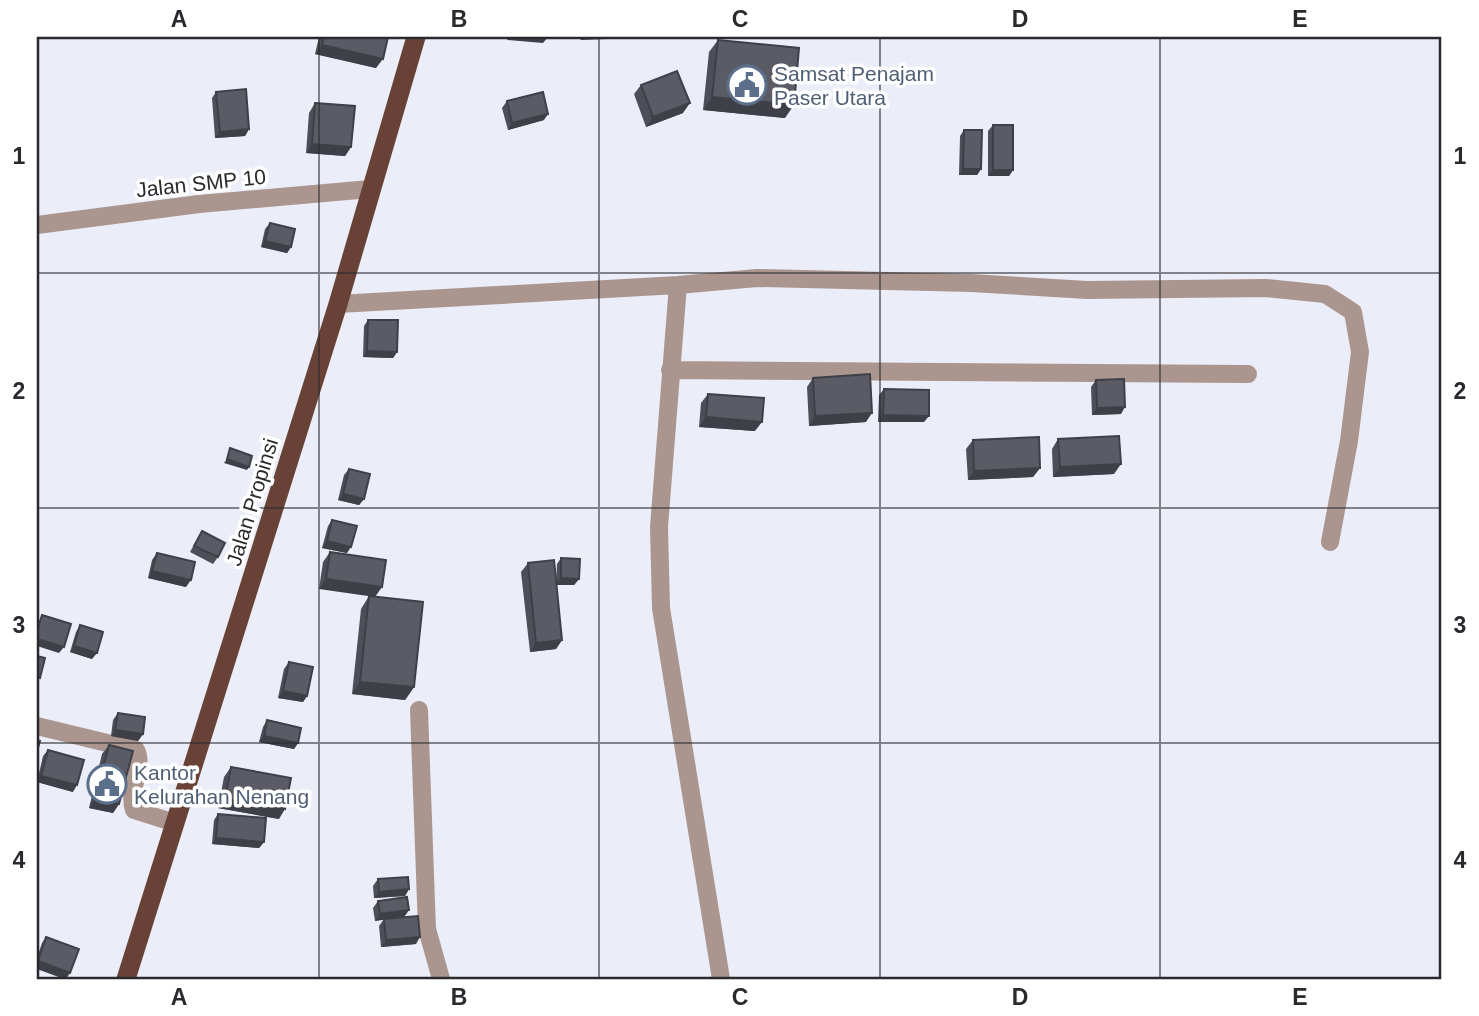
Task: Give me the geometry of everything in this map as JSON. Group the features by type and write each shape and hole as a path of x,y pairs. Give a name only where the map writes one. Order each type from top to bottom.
{"highway":[{"name":"Jalan Propinsi","path":"126,979 338,304 416,37"}],"street":[{"name":"Jalan SMP 10","path":"37,225 200,204 370,189"},
{"path":"338,304 757,278 971,283 1087,290 1266,288 1325,294 1353,312 1360,352 1349,442 1330,542"},
{"path":"678,285 659,527 661,608 721,979"},
{"path":"670,370 1248,374"},
{"path":"419,710 427,929 441,979"},
{"path":"37,726 136,750 138,760 132,800 134,810 175,823"}],"building":[{"path":"324,37 388,37 383,59 322,45"},
{"name":"Samsat Penajam Paser Utara","path":"718,40 799,48 794,105 712,97"},
{"path":"677,71 690,103 653,117 641,85"},
{"path":"246,89 249,129 220,132 216,92"},
{"path":"543,92 548,114 512,123 507,101"},
{"path":"315,103 355,106 351,147 312,144"},
{"path":"993,125 1013,125 1013,170 993,170"},
{"path":"964,130 982,130 981,169 963,169"},
{"path":"270,223 295,229 291,247 265,241"},
{"path":"368,320 398,320 397,352 367,351"},
{"path":"870,374 872,413 815,416 813,378"},
{"path":"1124,379 1125,407 1097,408 1096,380"},
{"path":"884,389 929,390 929,416 883,415"},
{"path":"708,394 764,398 762,422 706,417"},
{"path":"1119,436 1121,464 1060,467 1058,439"},
{"path":"1039,437 1040,468 974,471 973,440"},
{"path":"230,448 252,456 249,467 227,459"},
{"path":"349,469 370,474 364,499 343,494"},
{"path":"332,520 357,526 351,547 327,541"},
{"path":"202,531 225,543 218,557 194,546"},
{"path":"330,552 386,560 382,587 326,579"},
{"path":"157,553 195,562 191,580 152,571"},
{"path":"561,558 580,559 579,579 561,578"},
{"path":"554,560 562,640 536,643 528,563"},
{"path":"369,596 423,602 414,687 360,682"},
{"path":"42,615 71,624 64,647 37,639"},
{"path":"80,625 103,632 97,653 74,646"},
{"path":"37,656 45,658 40,678 37,677"},
{"path":"289,662 313,667 307,696 283,691"},
{"path":"118,713 145,717 143,734 115,730"},
{"path":"267,720 301,728 298,743 264,736"},
{"name":"Kantor Kelurahan Nenang","path":"109,745 133,751 119,804 95,798"},
{"path":"48,750 84,760 77,785 41,776"},
{"path":"231,767 291,778 285,809 225,799"},
{"path":"218,814 266,818 264,842 216,838"},
{"path":"408,877 409,889 379,892 378,879"},
{"path":"407,897 409,910 380,914 378,901"},
{"path":"418,916 420,937 386,940 384,919"},
{"path":"46,937 79,949 70,973 38,961"}],"place":[{"name":"Samsat Penajam Paser Utara","path":"747,85"},
{"name":"Kantor Kelurahan Nenang","path":"107,784"}]}
